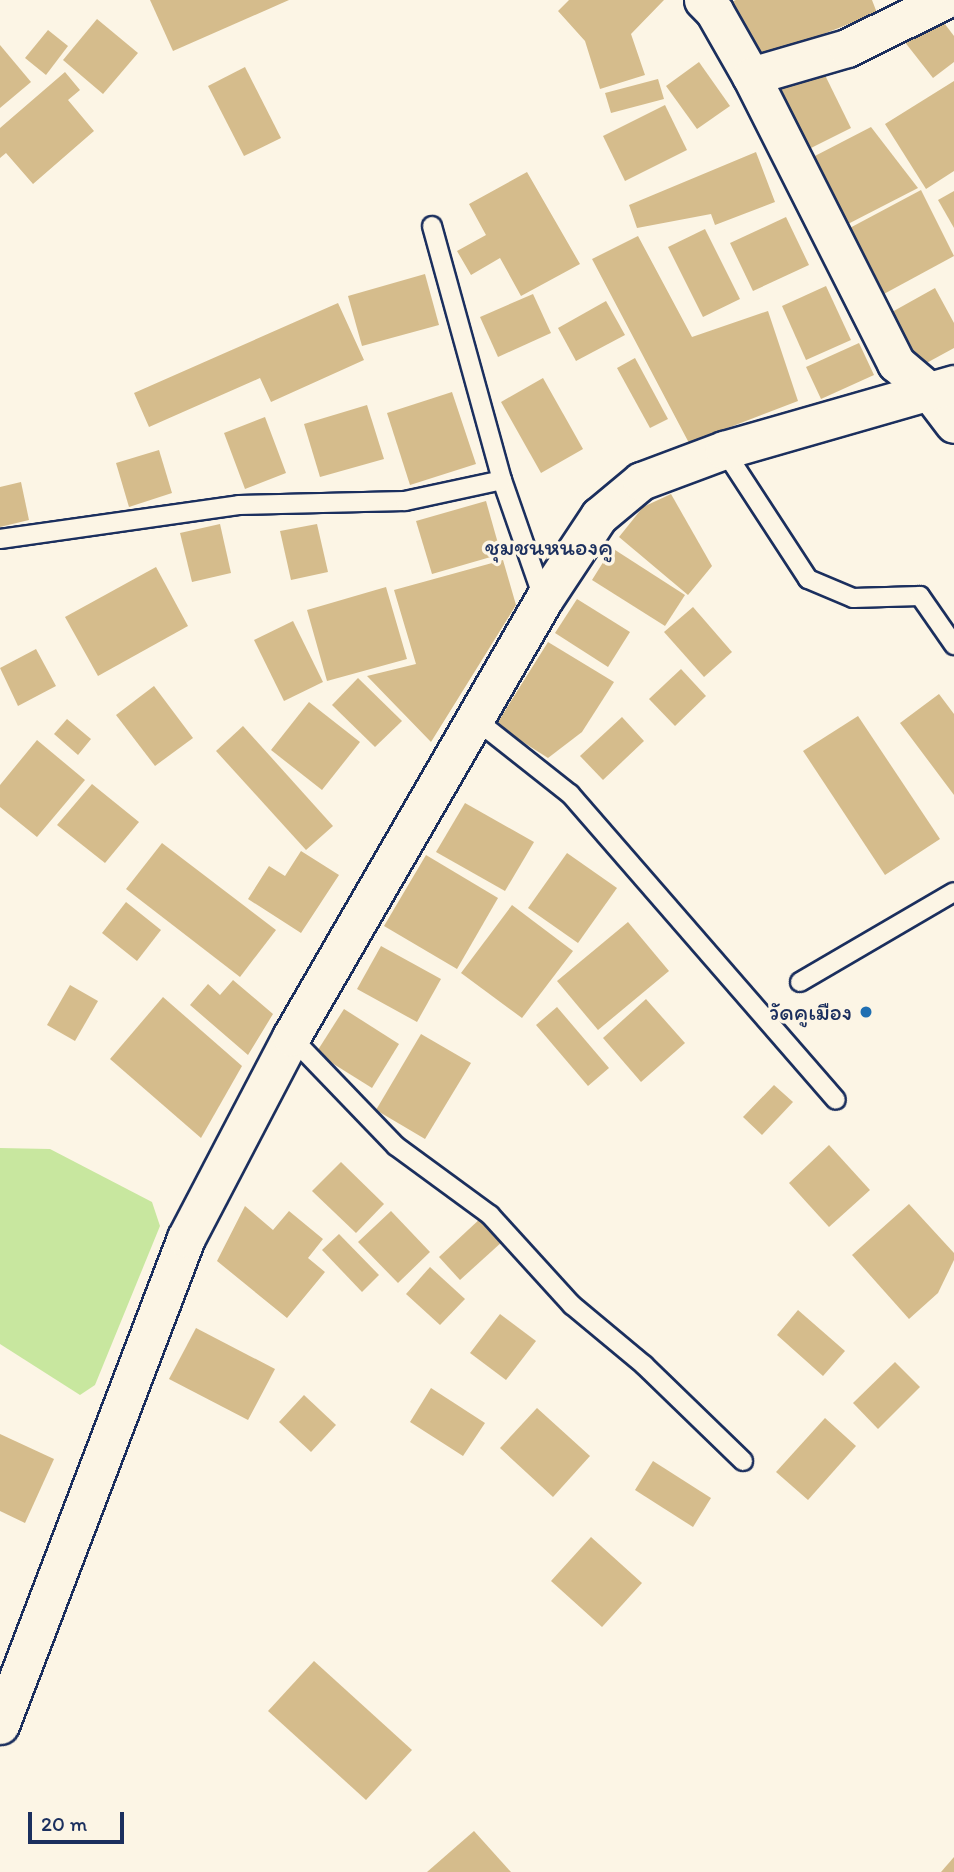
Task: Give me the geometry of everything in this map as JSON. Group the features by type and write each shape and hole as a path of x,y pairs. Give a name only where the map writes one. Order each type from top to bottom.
{"street":[{"path":"703,0 714,11 751,76 896,363 942,388 954,424"},
{"path":"751,76 847,48 944,0"},
{"path":"0,1725 186,1238 291,1037 544,599 599,516 640,481 724,450 942,388"}],"lane":[{"path":"432,226 502,480 544,599"},
{"path":"724,450 808,579 853,598 920,596 954,645"},
{"path":"0,540 239,505 405,501 502,480"},
{"path":"475,719 570,794 836,1100"},
{"path":"800,982 954,892"},
{"path":"291,1037 396,1146 489,1216 572,1306 644,1366 743,1461"}],"green space":[{"path":"0,1148 50,1149 152,1202 160,1226 95,1385 80,1395 0,1344"}],"building":[{"path":"150,0 289,0 173,51"},
{"path":"569,0 664,0 631,34 645,75 600,89 585,41 558,11"},
{"path":"736,0 872,0 877,13 762,58 728,3"},
{"path":"938,15 954,36 954,62 933,78 904,41"},
{"path":"97,19 138,53 103,94 63,60"},
{"path":"48,30 68,46 46,75 25,58"},
{"path":"0,45 31,82 0,108"},
{"path":"699,62 730,106 697,129 666,86"},
{"path":"245,67 281,138 244,156 208,86"},
{"path":"821,67 851,128 805,151 775,89"},
{"path":"65,72 80,90 68,100 94,131 33,184 6,153 0,158 0,128"},
{"path":"658,79 664,99 611,113 605,93"},
{"path":"954,81 954,171 926,189 885,124"},
{"path":"665,105 687,150 625,181 603,136"},
{"path":"871,127 918,188 846,225 811,158"},
{"path":"756,152 775,202 715,225 711,214 637,228 629,205"},
{"path":"527,172 580,264 521,296 500,258 471,275 457,251 486,235 469,204"},
{"path":"921,190 954,256 882,295 846,230"},
{"path":"954,191 954,228 938,200"},
{"path":"786,217 809,265 753,291 730,243"},
{"path":"705,229 740,299 703,317 668,247"},
{"path":"638,236 692,337 768,311 798,401 689,443 592,259"},
{"path":"425,274 439,325 362,346 348,296"},
{"path":"826,286 851,340 806,360 782,306"},
{"path":"935,288 954,323 954,348 921,366 892,312"},
{"path":"533,294 551,333 498,357 480,317"},
{"path":"606,301 625,335 576,361 558,328"},
{"path":"338,303 364,360 271,402 260,378 149,427 134,393"},
{"path":"859,343 874,375 821,399 806,367"},
{"path":"635,358 668,419 650,428 617,368"},
{"path":"543,378 583,449 541,473 501,402"},
{"path":"452,392 476,464 410,485 387,413"},
{"path":"367,405 384,459 320,477 304,424"},
{"path":"265,417 286,473 245,489 224,433"},
{"path":"159,450 172,493 129,507 116,463"},
{"path":"21,482 29,520 0,527 0,487"},
{"path":"671,494 712,566 688,595 619,537 643,507"},
{"path":"486,501 501,554 432,574 416,521"},
{"path":"220,524 231,573 192,582 180,533"},
{"path":"317,524 328,572 291,580 280,531"},
{"path":"612,548 685,595 665,626 592,580"},
{"path":"503,560 516,605 431,742 367,676 416,664 394,590"},
{"path":"156,567 188,626 98,676 65,617"},
{"path":"386,587 407,659 327,681 307,610"},
{"path":"577,599 630,632 608,667 555,633"},
{"path":"693,607 732,652 704,677 664,632"},
{"path":"293,621 323,682 284,701 254,640"},
{"path":"548,642 614,682 582,732 548,758 496,725"},
{"path":"36,649 56,686 18,706 0,668"},
{"path":"681,669 706,696 675,726 649,699"},
{"path":"358,678 402,721 375,747 332,705"},
{"path":"154,686 193,738 155,766 116,715"},
{"path":"939,694 954,714 954,795 900,723"},
{"path":"309,702 360,742 322,790 271,750"},
{"path":"858,716 940,839 885,875 803,751"},
{"path":"622,717 644,741 603,780 580,756"},
{"path":"67,719 91,739 78,755 54,734"},
{"path":"243,726 333,826 306,850 216,751"},
{"path":"37,740 85,780 37,837 0,807 0,785"},
{"path":"92,784 139,822 105,863 57,825"},
{"path":"465,803 534,842 505,891 436,852"},
{"path":"162,843 276,930 240,977 126,889"},
{"path":"301,851 339,875 301,933 248,899 269,866 285,876"},
{"path":"567,853 617,888 578,943 528,908"},
{"path":"426,855 498,898 457,969 384,926"},
{"path":"126,902 161,930 137,961 102,933"},
{"path":"512,905 573,951 522,1018 461,973"},
{"path":"628,922 669,971 598,1030 557,981"},
{"path":"381,946 441,979 417,1022 357,989"},
{"path":"233,980 273,1014 248,1055 190,1005 208,984 220,995"},
{"path":"70,985 98,1001 75,1041 47,1025"},
{"path":"163,997 242,1066 201,1138 110,1059"},
{"path":"646,999 685,1043 641,1082 603,1038"},
{"path":"557,1007 609,1068 588,1086 536,1025"},
{"path":"344,1009 399,1044 372,1088 316,1053"},
{"path":"421,1034 471,1063 425,1139 376,1110"},
{"path":"774,1085 793,1102 762,1135 743,1117"},
{"path":"829,1145 870,1190 829,1227 789,1183"},
{"path":"341,1162 384,1204 356,1233 312,1191"},
{"path":"909,1204 954,1253 954,1260 938,1293 909,1319 852,1255"},
{"path":"245,1206 273,1230 289,1211 323,1239 308,1258 325,1272 287,1318 217,1261"},
{"path":"391,1211 430,1252 398,1283 358,1242"},
{"path":"482,1217 503,1241 460,1280 439,1257"},
{"path":"339,1234 379,1275 362,1292 322,1250"},
{"path":"430,1267 465,1299 440,1325 406,1294"},
{"path":"798,1310 845,1351 823,1376 777,1335"},
{"path":"500,1314 536,1341 506,1380 470,1353"},
{"path":"196,1328 275,1369 248,1420 169,1379"},
{"path":"895,1362 920,1387 878,1429 853,1403"},
{"path":"431,1388 485,1423 463,1456 410,1422"},
{"path":"304,1395 336,1425 311,1452 279,1422"},
{"path":"537,1408 590,1456 553,1497 500,1448"},
{"path":"825,1418 856,1446 808,1500 776,1472"},
{"path":"0,1434 54,1459 25,1523 0,1511"},
{"path":"653,1461 711,1498 693,1527 635,1490"},
{"path":"591,1537 642,1583 602,1627 551,1581"},
{"path":"314,1661 412,1750 366,1800 268,1711"},
{"path":"474,1831 511,1872 427,1872"},
{"path":"954,1857 954,1872 941,1872"}],"place":[{"name":"วัดคูเมือง","path":"866,1012"}],"district":[{"name":"ชุมชนหนองคู","path":"549,547"}]}
